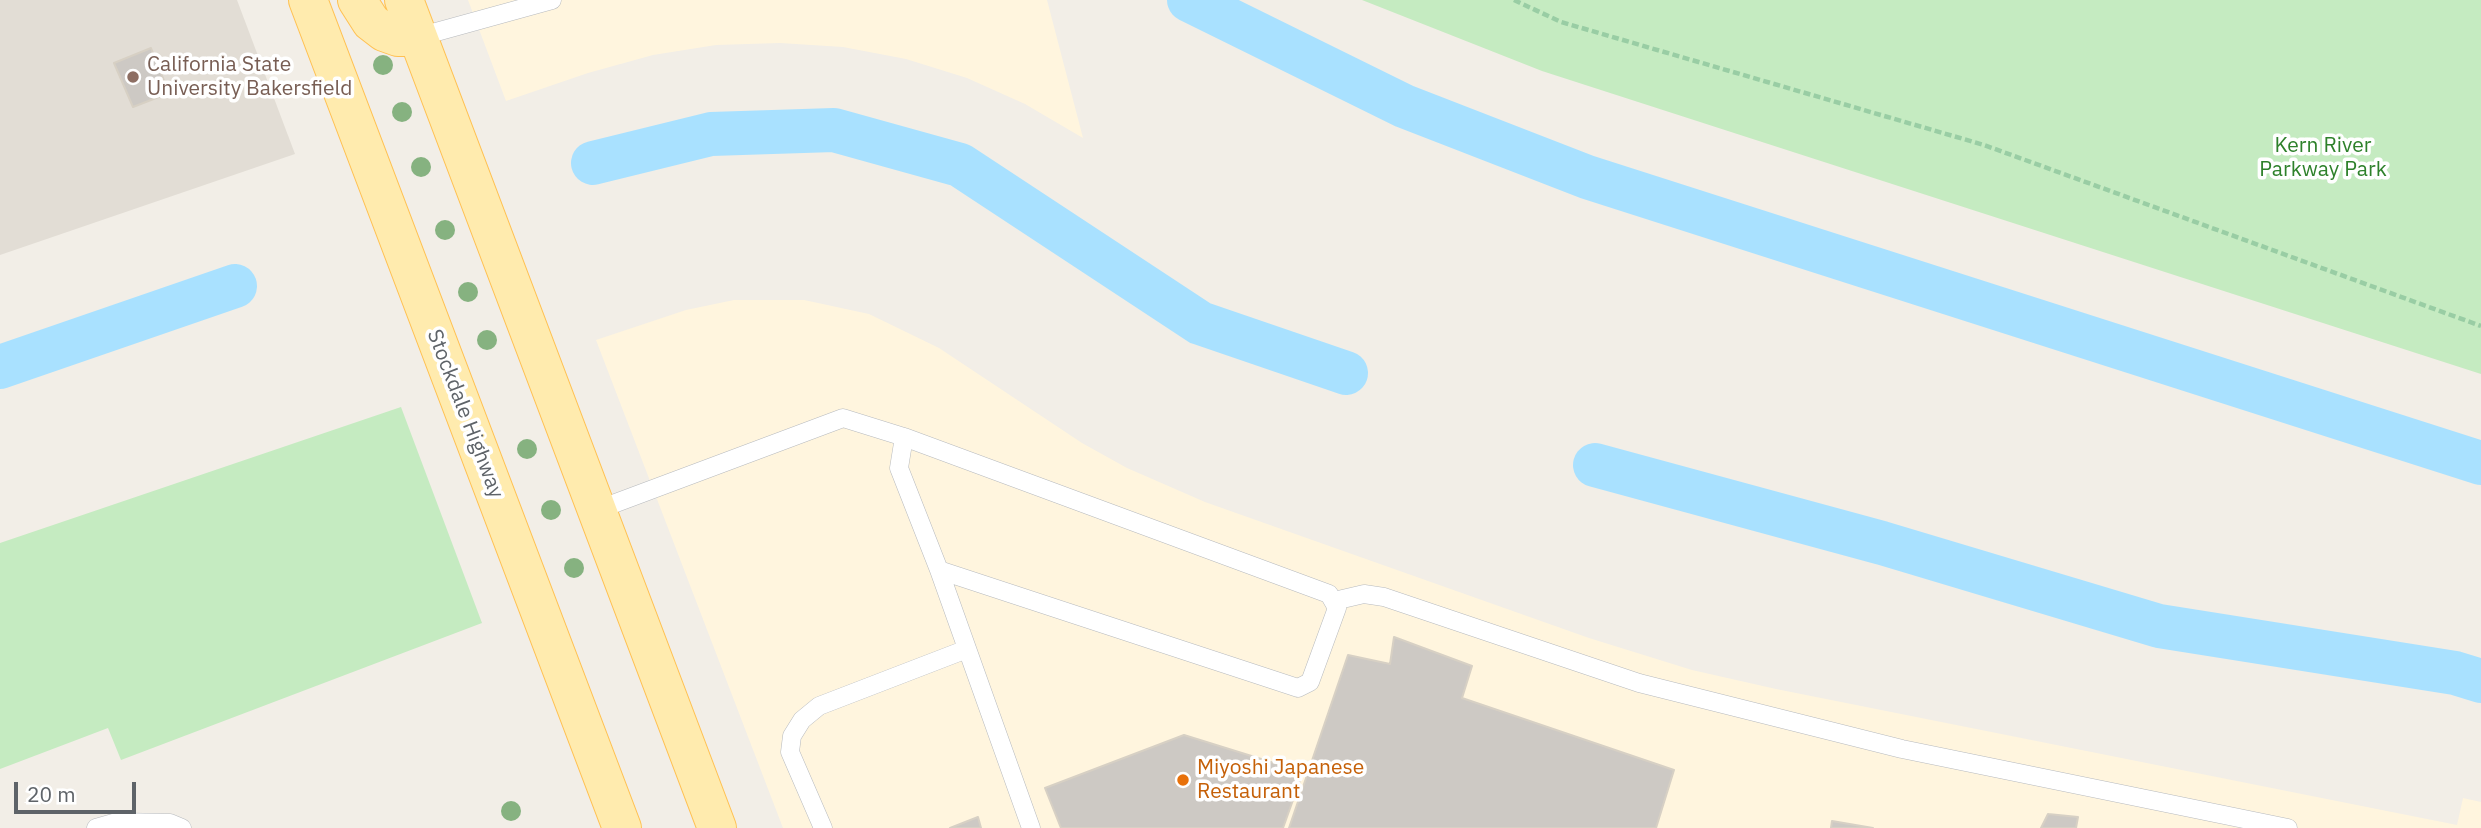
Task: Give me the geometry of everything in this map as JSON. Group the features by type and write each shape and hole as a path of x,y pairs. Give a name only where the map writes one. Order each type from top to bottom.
{"main road":[{"name":"Stockdale Highway","path":"307,0 622,828"},
{"path":"357,0 371,22 384,32 398,37 418,37"},
{"path":"404,0 717,828"}],"lane":[{"path":"418,37 552,0"},
{"path":"597,510 843,418 904,437 1329,594 1337,608 1310,682 1298,688 939,570"},
{"path":"904,437 899,468 939,570 1031,828"},
{"path":"1334,601 1364,594 1384,597 1639,683 1902,749 2288,828"},
{"path":"823,828 790,752 792,736 802,720 819,706 967,649"},
{"path":"96,828 117,822 170,823 182,828"}],"path":[{"path":"1514,0 1561,22 1984,145 2481,326"}],"shaded area":[{"name":"California State University Bakersfield","path":"0,0 237,0 295,154 0,255"},
{"path":"468,0 1047,0 1083,138 1025,104 967,78 906,59 843,47 780,43 716,45 653,55 588,73 506,101"},
{"path":"734,300 804,300 869,314 939,348 1082,443 1127,468 1205,502 1589,638 1692,670 2457,825 2463,798 2481,802 2481,828 783,828 596,340 686,310"}],"green space":[{"name":"Kern River Parkway Park","path":"1362,0 2481,0 2481,374 1542,71"},
{"path":"401,407 482,623 121,760 108,728 0,769 0,543"}],"building":[{"path":"151,48 169,93 133,107 114,63"},
{"path":"1394,637 1472,666 1462,698 1674,770 1656,828 1289,828 1348,655 1390,664"},
{"name":"Miyoshi Japanese Restaurant","path":"1184,735 1303,772 1283,828 1061,828 1045,788"},
{"path":"2048,814 2078,817 2076,828 2041,828"},
{"path":"978,817 981,828 950,828"},
{"path":"1832,821 1873,828 1831,828"}],"waterway":[{"path":"1189,0 1404,106 1587,177 2481,463"},
{"path":"593,163 711,134 834,130 960,165 1200,323 1346,373"},
{"path":"0,367 235,286"},
{"path":"1595,465 1882,543 2159,626 2455,673 2481,681"}],"place":[{"name":"California State University Bakersfield","path":"133,77"},
{"name":"Miyoshi Japanese Restaurant","path":"1183,780"}]}
